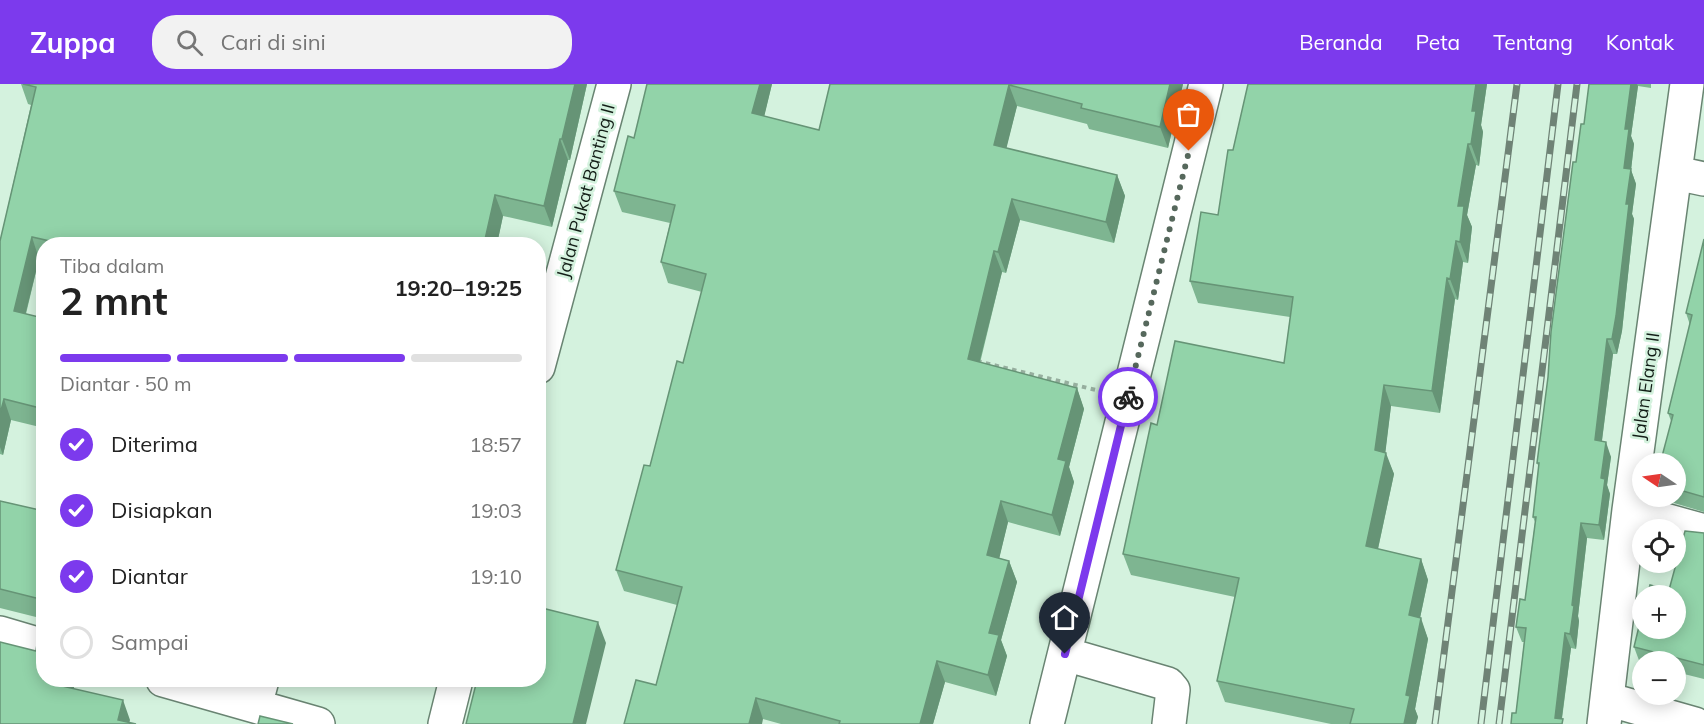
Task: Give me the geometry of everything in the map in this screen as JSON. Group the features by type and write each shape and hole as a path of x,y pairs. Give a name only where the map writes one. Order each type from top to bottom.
{"street":[{"name":"Jalan Pukat Banting II","path":"546,337 614,84"},
{"path":"1047,724 1206,84"},
{"name":"Jalan Elang II","path":"1606,712 1629,510 1690,176 1687,84"},
{"path":"1629,510 1704,531"},
{"path":"0,633 36,644"},
{"path":"1065,654 1168,684 1173,690 1169,724"},
{"path":"215,687 259,693 318,724"},
{"path":"445,724 454,687"},
{"path":"1606,712 1695,724"}],"path":[{"path":"971,360 1128,398"}],"building":[{"path":"23,84 575,84 544,206 495,195 486,237 32,237 14,311 36,316 36,407 4,399 0,414 0,241 36,87"},
{"path":"647,84 760,84 752,113 819,130 830,84 1170,84 1160,127 1081,108 1082,104 1009,85 994,145 1117,175 1106,222 1012,199 998,252 994,251 968,359 1077,388 1058,459 1066,461 1052,515 1001,501 987,555 1009,561 989,633 999,635 988,675 937,661 920,724 839,724 840,721 756,698 749,724 624,724 636,680 656,685 682,587 616,570 644,465 650,466 677,361 683,363 706,274 661,262 675,205 614,191 628,136 634,138"},
{"path":"1248,84 1476,84 1472,111 1476,111 1458,206 1464,206 1460,242 1456,241 1450,279 1447,278 1432,391 1384,385 1375,450 1386,453 1366,546 1421,559 1409,615 1421,618 1406,695 1410,696 1404,724 1350,724 1354,709 1217,681 1239,578 1123,554 1151,423 1157,425 1175,341 1284,363 1293,297 1190,281 1201,212 1218,215 1228,150 1233,150"},
{"path":"1589,84 1631,84 1625,129 1629,129 1624,168 1631,169 1626,204 1629,204 1616,316 1612,339 1607,339 1595,440 1606,442 1601,478 1605,479 1599,525 1581,523 1572,605 1574,606 1570,634 1565,633 1555,718 1563,719 1562,724 1511,724 1512,713 1516,713 1526,628 1516,627 1520,599 1525,600 1536,517 1533,517 1539,463 1537,463 1551,332 1573,162 1576,162 1581,124 1584,124"},
{"path":"1704,239 1704,497 1686,492 1686,453 1663,453 1673,415 1668,413 1692,315 1686,313"},
{"path":"0,501 36,509 36,598 0,589"},
{"path":"1686,531 1704,533 1704,665 1686,660 1686,651 1650,651 1634,647 1636,639 1686,639 1686,585 1670,585 1674,573 1686,573"},
{"path":"546,609 598,622 573,724 466,724 475,687 546,687"},
{"path":"0,642 36,651 36,687 66,687 123,700 118,720 136,724 0,724"},
{"path":"260,716 293,724 258,724"}],"railway":[{"path":"1435,724 1517,84"},
{"path":"1481,724 1558,84"},
{"path":"1499,724 1577,84"}],"way so far":[{"path":"1128,397 1189,151"}],"route":[{"path":"1065,654 1128,397"}]}
